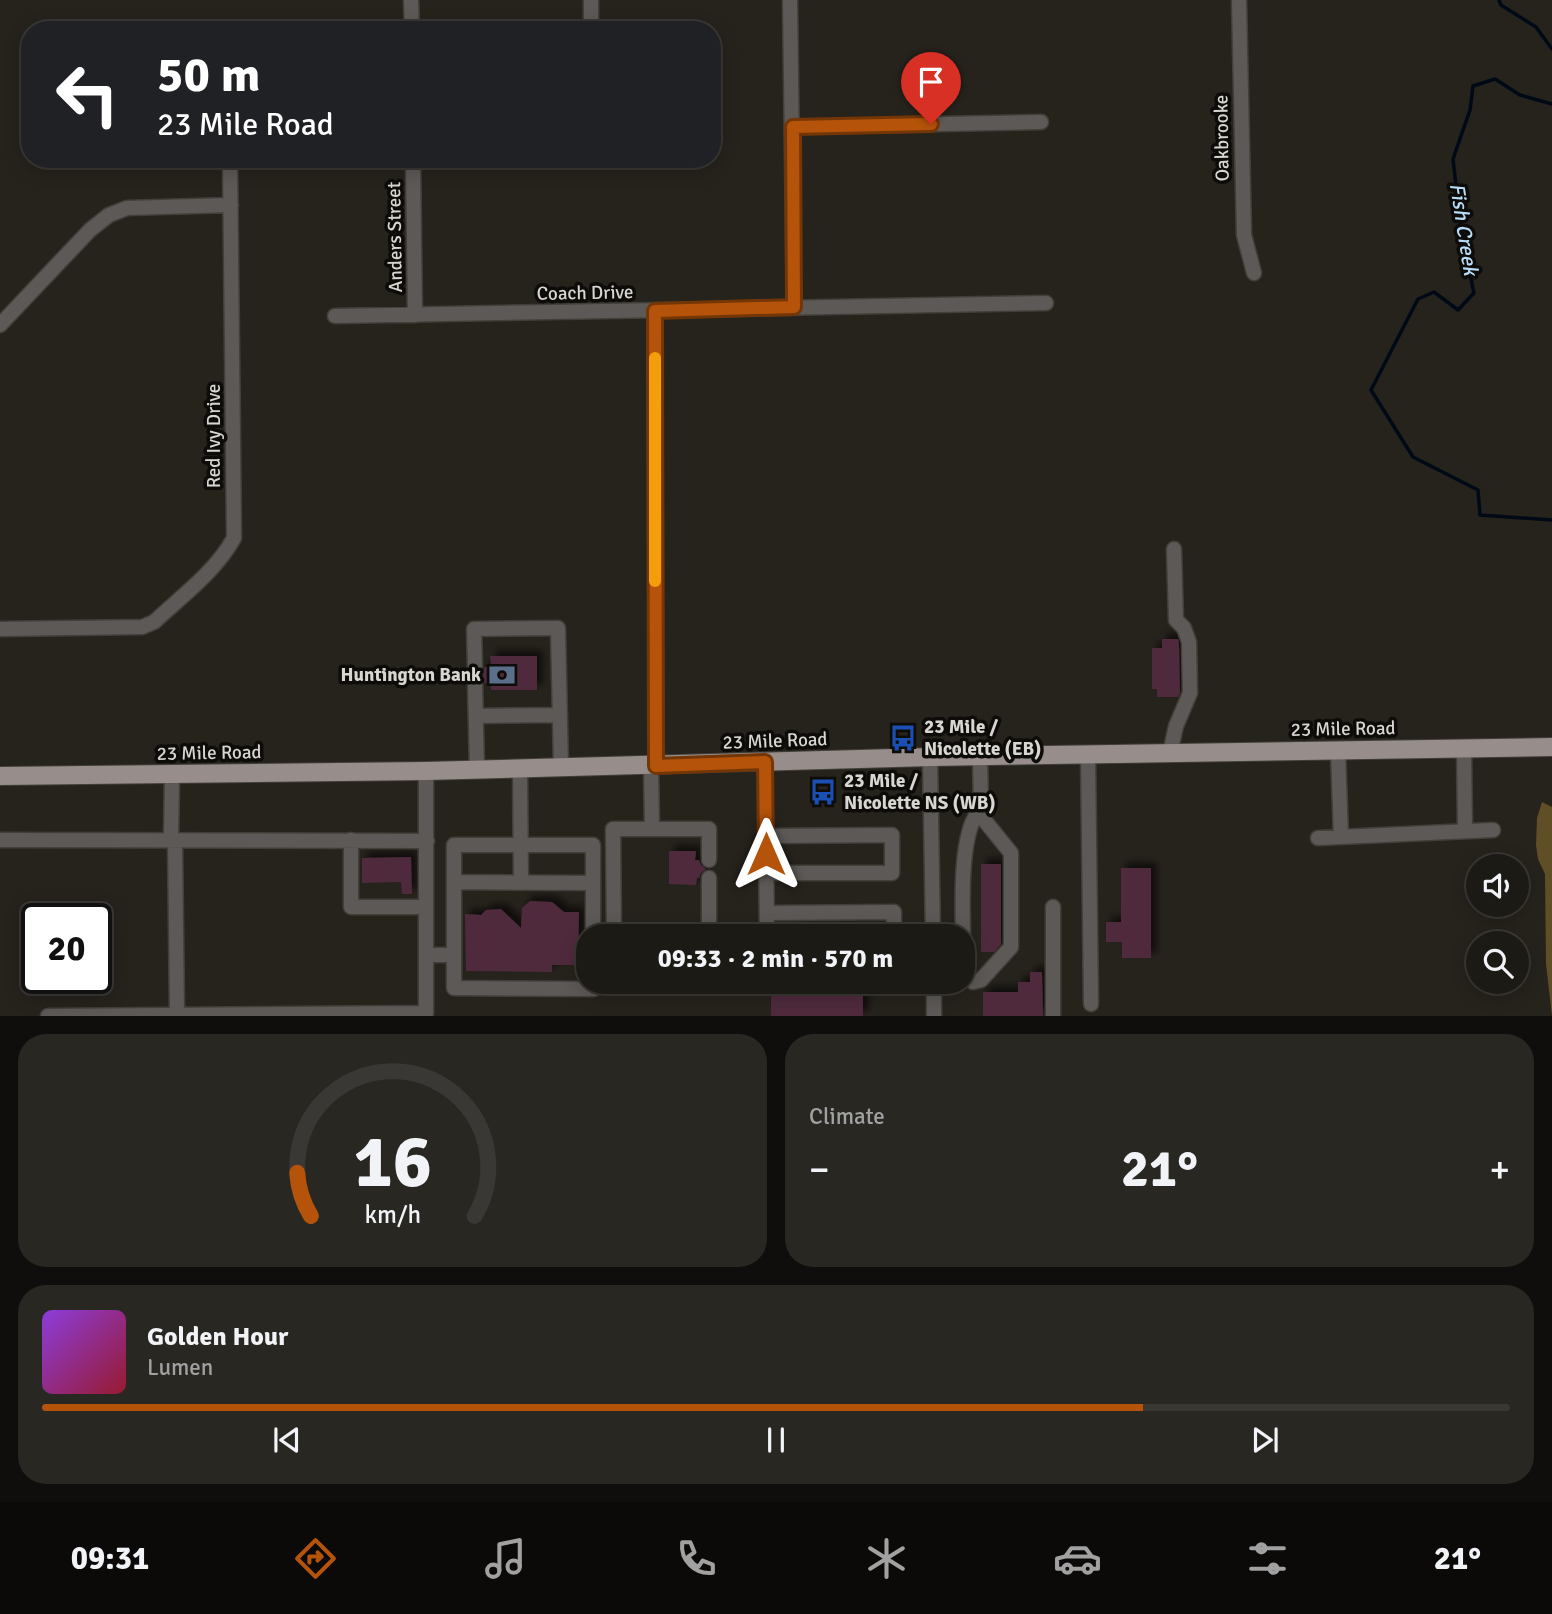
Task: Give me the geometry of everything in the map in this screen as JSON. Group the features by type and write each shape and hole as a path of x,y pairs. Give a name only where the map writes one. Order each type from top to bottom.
{"main road":[{"name":"23 Mile Road","path":"0,776 426,771 930,757 1552,747"}],"street":[{"path":"411,0 412,21"},
{"path":"591,0 591,21"},
{"path":"790,0 794,307"},
{"name":"Oakbrooke","path":"1239,0 1244,235 1254,273"},
{"path":"793,127 1041,122"},
{"name":"Red Ivy Drive","path":"0,629 142,627 154,622 211,568 234,538 230,168"},
{"name":"Anders Street","path":"413,168 415,315"},
{"path":"0,325 90,230 109,215 127,208 231,205"},
{"name":"Coach Drive","path":"335,316 1045,303"},
{"path":"652,829 655,311"},
{"path":"1170,753 1176,726 1190,693 1189,642 1184,628 1176,620 1174,549"},
{"path":"475,667 474,629 558,628 561,767"},
{"path":"475,683 477,769"},
{"path":"476,716 560,715"},
{"path":"1464,748 1465,831"},
{"path":"1338,751 1341,836"},
{"path":"1088,754 1091,1004"},
{"path":"980,756 981,809 990,828 1011,853 1011,947 981,980 973,982 964,972 964,852 971,821 981,809"},
{"path":"930,757 933,924"},
{"path":"765,762 767,924"},
{"path":"520,768 522,883"},
{"path":"48,1016 426,1013 426,771"},
{"path":"172,775 177,1015"},
{"path":"614,924 613,829 709,829 709,860"},
{"path":"1318,838 1493,830"},
{"path":"766,836 892,835 892,873 766,873"},
{"path":"0,840 427,841"},
{"path":"351,841 351,907 426,907"},
{"path":"576,989 454,988 454,845 593,845 593,924"},
{"path":"709,878 709,924"},
{"path":"454,883 593,883"},
{"path":"1053,907 1053,1016"},
{"path":"767,913 894,912 894,924"},
{"path":"426,955 454,955"},
{"path":"934,994 934,1016"}],"shaded area":[{"path":"1542,802 1552,807 1552,1016 1546,964 1545,874 1538,859 1536,845 1537,818"}],"building":[{"path":"1162,639 1178,639 1178,697 1157,697 1157,689 1152,689 1152,648 1162,648"},
{"name":"Huntington Bank","path":"490,656 537,656 537,690 491,690 490,683 485,683 480,675 485,667 491,667"},
{"path":"669,851 696,851 695,860 699,860 706,869 697,878 696,885 669,884"},
{"path":"411,857 412,894 402,894 401,882 362,883 362,858"},
{"path":"981,864 1001,864 1001,944 994,952 981,952"},
{"path":"1121,868 1151,868 1151,958 1122,958 1122,942 1106,942 1106,922 1121,922"},
{"path":"530,901 552,902 564,912 579,912 579,924 576,924 576,965 552,965 552,972 466,971 465,914 481,915 486,910 501,909 521,928 522,908"},
{"path":"1030,972 1042,972 1043,1016 983,1016 983,992 1018,992 1018,982 1030,982"},
{"path":"771,994 863,994 863,1016 771,1016"}],"waterway":[{"name":"Fish Creek","path":"1499,0 1501,5 1536,27 1552,49"},
{"name":"Fish Creek","path":"1552,104 1520,95 1495,79 1473,86 1470,110 1453,159 1462,238 1474,293 1458,310 1434,292 1418,299 1371,390 1413,457 1478,490 1480,515 1552,520"}],"slow traffic":[{"path":"655,358 655,581"}],"place":[{"name":"Huntington Bank","path":"502,675"},
{"name":"23 Mile / Nicolette (EB)","path":"903,738"},
{"name":"23 Mile / Nicolette NS (WB)","path":"823,792"}],"route":[{"path":"766,854 765,762 656,766 655,311 794,307 793,127 931,124"}]}
